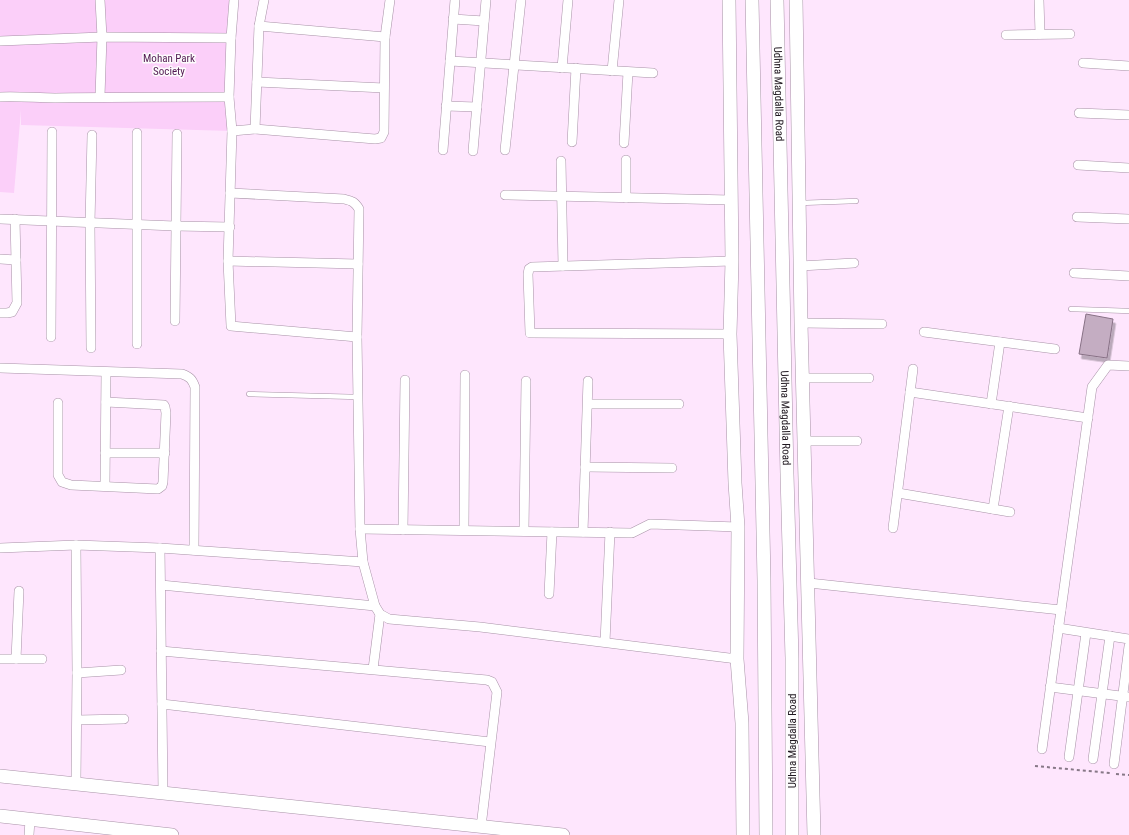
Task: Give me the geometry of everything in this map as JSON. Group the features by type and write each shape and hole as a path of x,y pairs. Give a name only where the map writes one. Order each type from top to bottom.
{"street":[{"path":"100,0 102,37 100,96"},
{"path":"234,0 229,97 232,131 228,261 231,326 357,337"},
{"path":"256,129 259,26 264,0"},
{"path":"232,131 256,129 378,139 383,136 385,37 390,0"},
{"path":"443,150 455,0"},
{"path":"473,151 486,0"},
{"path":"505,150 521,0"},
{"path":"562,68 568,0"},
{"path":"612,71 619,0"},
{"path":"729,0 732,261 730,334 738,527 737,658 742,723 744,835"},
{"path":"752,0 764,580 766,835"},
{"name":"Udhna Magdalla Road","path":"778,0 792,658 792,835"},
{"path":"796,0 801,323 809,583 814,835"},
{"path":"1039,0 1040,34"},
{"path":"453,19 484,21"},
{"path":"259,26 385,37"},
{"path":"1006,35 1070,34"},
{"path":"0,41 102,37 231,38"},
{"path":"450,61 653,73"},
{"path":"1083,63 1129,66"},
{"path":"572,142 576,68"},
{"path":"624,143 628,72"},
{"path":"257,82 384,88"},
{"path":"0,97 229,97"},
{"path":"446,106 477,108"},
{"path":"1079,113 1129,115"},
{"path":"51,337 52,132"},
{"path":"137,133 137,344"},
{"path":"175,321 177,134"},
{"path":"91,348 90,223 92,135"},
{"path":"626,160 626,198"},
{"path":"562,161 563,266"},
{"path":"1078,165 1129,168"},
{"path":"230,193 344,199 356,204 359,209 357,337 360,529 363,562 377,610 373,670"},
{"path":"505,195 731,200"},
{"path":"1077,217 1129,219"},
{"path":"0,219 230,227"},
{"path":"0,313 12,312 17,303 15,219"},
{"path":"0,259 16,260"},
{"path":"228,261 358,264"},
{"path":"730,334 530,333 529,269 532,267 732,261"},
{"path":"800,266 854,263"},
{"path":"1074,273 1129,276"},
{"path":"801,323 882,324"},
{"path":"924,332 1055,349"},
{"path":"991,404 1000,342"},
{"path":"1042,749 1092,387 1108,365 1129,366"},
{"path":"0,368 182,374 190,376 195,387 194,550"},
{"path":"893,528 913,369"},
{"path":"105,486 106,372"},
{"path":"464,530 465,375"},
{"path":"803,378 868,378"},
{"path":"403,530 405,380"},
{"path":"524,531 526,381"},
{"path":"583,532 588,381"},
{"path":"910,392 1088,418"},
{"path":"58,403 58,474 59,479 62,482 70,485 158,489 162,486 163,482 166,413 164,405 106,402"},
{"path":"588,404 679,404"},
{"path":"993,509 1009,406"},
{"path":"804,441 857,441"},
{"path":"105,453 165,453"},
{"path":"585,467 672,468"},
{"path":"898,493 1010,512"},
{"path":"360,529 632,533 650,524 738,527"},
{"path":"549,594 552,532"},
{"path":"605,642 610,532"},
{"path":"0,548 76,545 160,548 363,562"},
{"path":"76,545 78,720 76,783"},
{"path":"160,548 163,792"},
{"path":"809,583 1061,610"},
{"path":"161,585 377,610 389,619 487,628 737,658"},
{"path":"16,659 19,591"},
{"path":"1058,628 1129,639"},
{"path":"1069,757 1086,632"},
{"path":"1092,759 1110,636"},
{"path":"1114,764 1126,697 1129,646"},
{"path":"161,651 487,680 492,682 497,692 481,827"},
{"path":"0,659 42,659"},
{"path":"77,673 121,670"},
{"path":"1050,687 1126,697"},
{"path":"162,704 490,742"},
{"path":"78,720 124,719"},
{"path":"0,776 563,835"},
{"path":"0,816 172,835"},
{"path":"29,835 30,820"}],"lane":[{"path":"799,203 856,201"},
{"path":"1071,309 1129,311"},
{"path":"249,394 358,397"}],"path":[{"path":"1035,766 1129,775"}],"green space":[{"name":"Mohan Park Society","path":"0,0 236,0 232,131 21,125 21,110 14,193 0,192"}],"building":[{"path":"1086,314 1113,319 1107,358 1079,354"}]}
